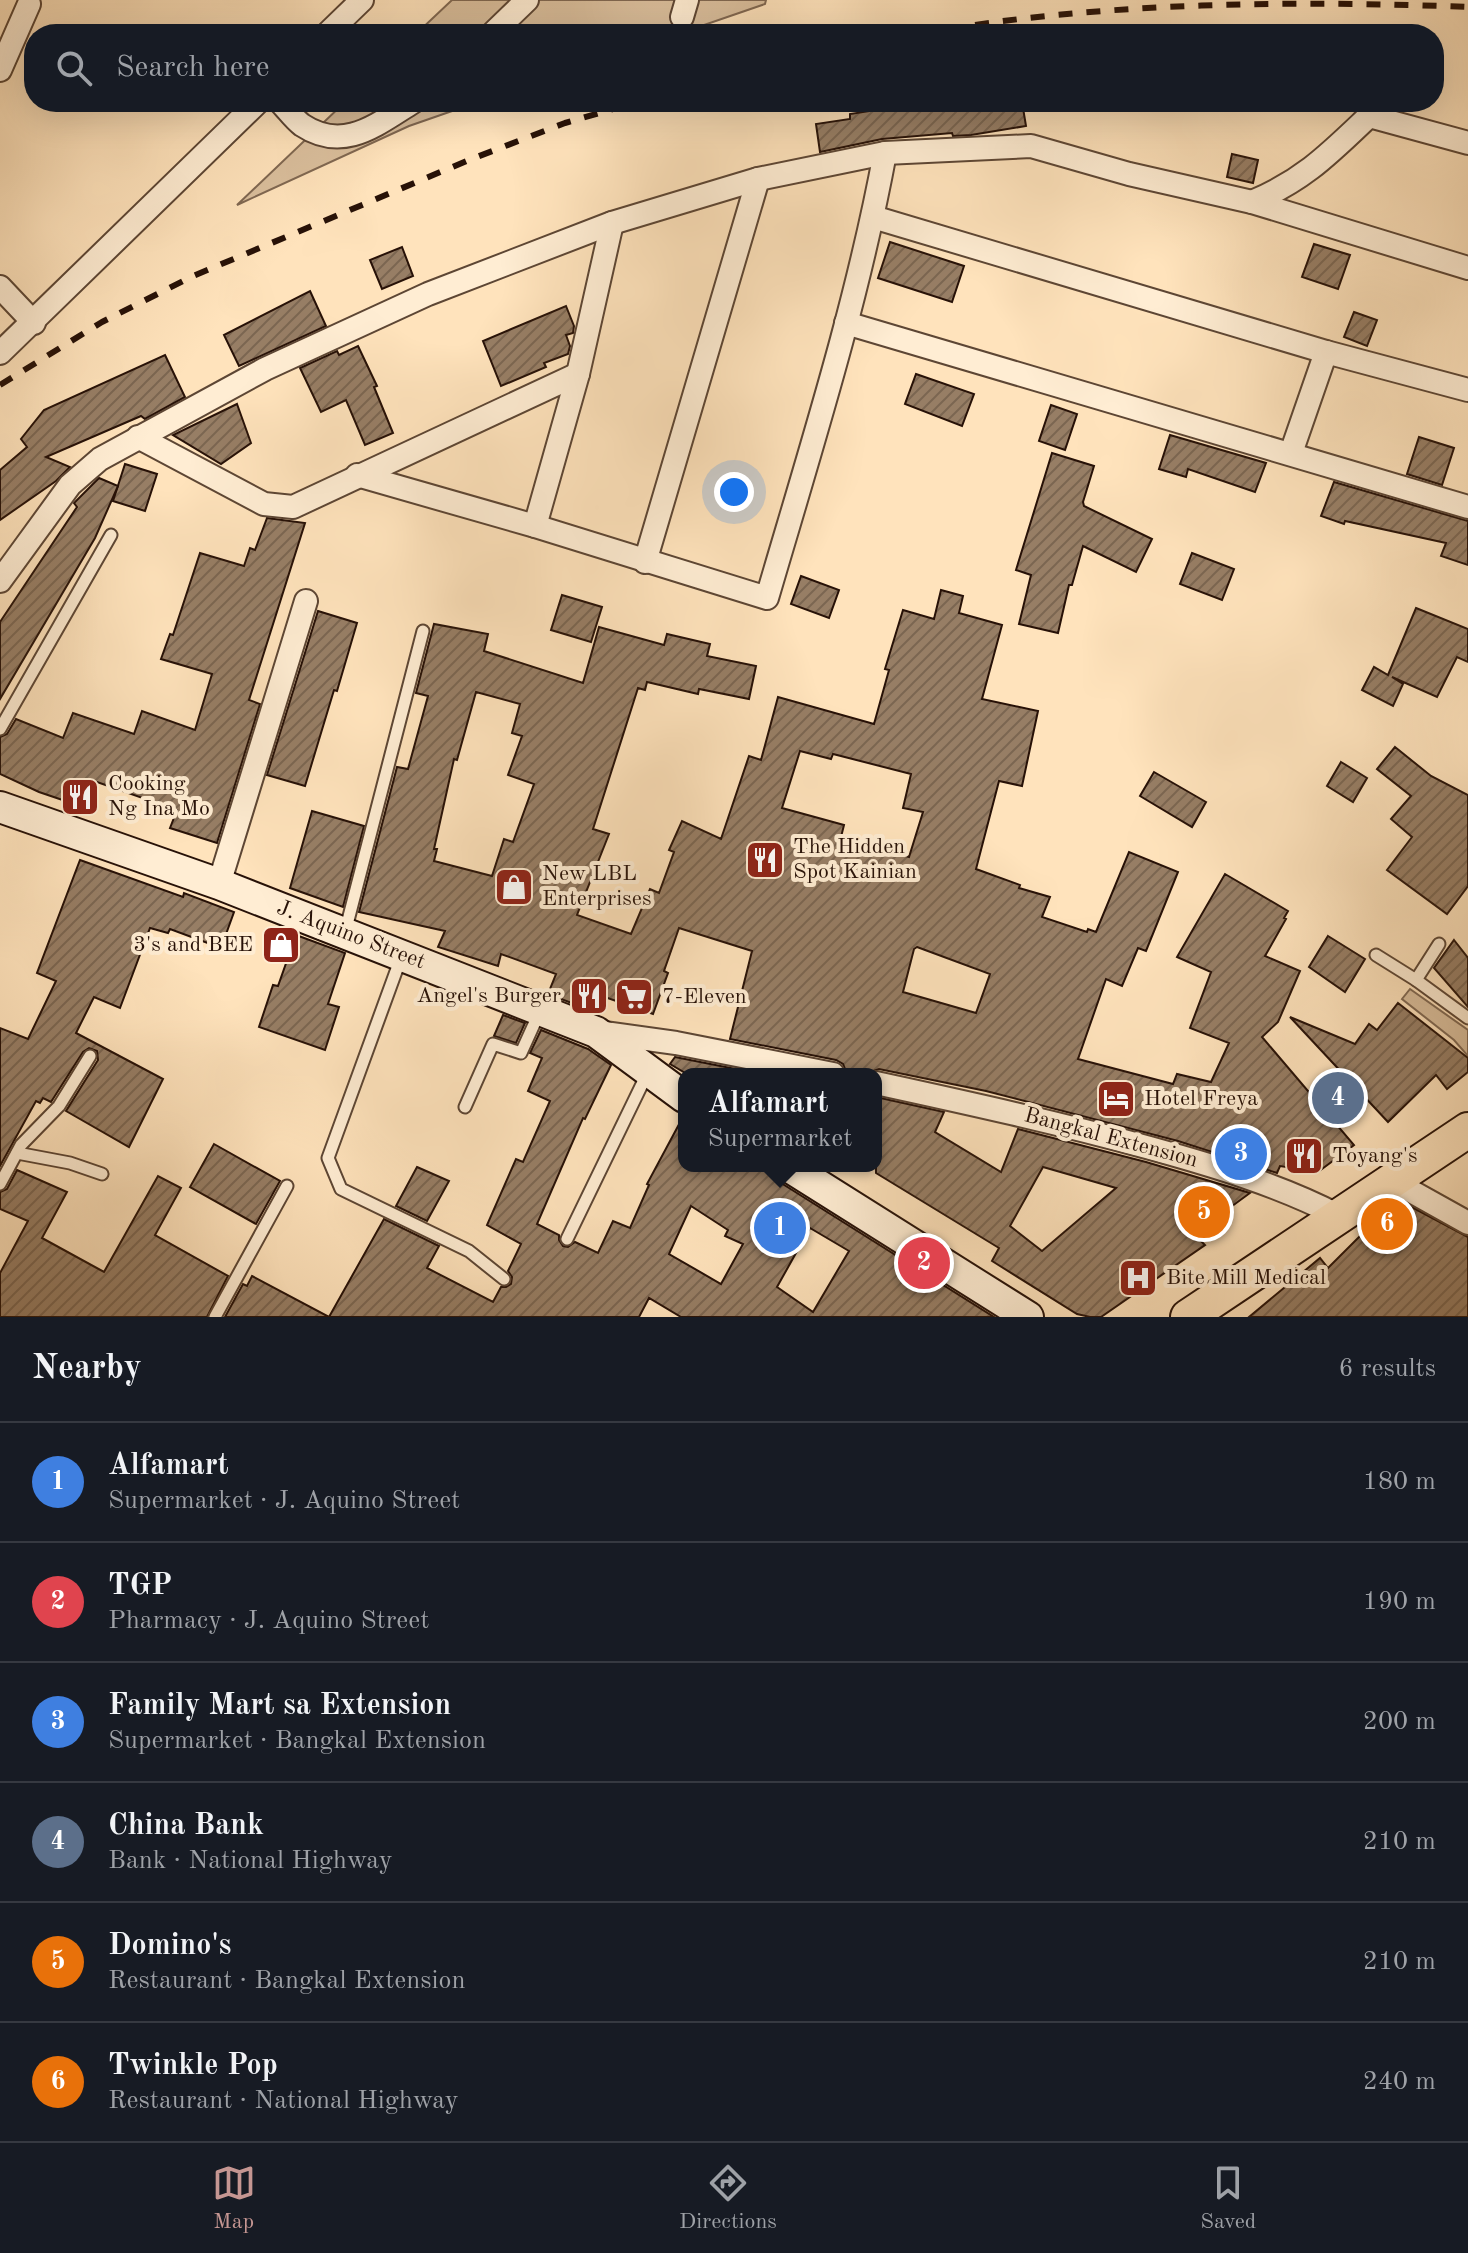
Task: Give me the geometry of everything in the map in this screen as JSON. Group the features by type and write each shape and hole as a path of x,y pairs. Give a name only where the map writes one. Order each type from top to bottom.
{"main road":[{"path":"1188,1317 1468,1130"}],"street":[{"path":"337,24 362,0"},
{"path":"502,24 527,0"},
{"path":"0,70 29,4"},
{"path":"0,353 248,112"},
{"path":"290,112 302,125 333,139 366,130 396,112"},
{"path":"1252,202 1285,188 1321,162 1369,116 1468,143"},
{"path":"0,581 70,485 100,459 265,369 428,294 612,223 758,179 885,153 1031,146 1129,174 1252,202 1468,268"},
{"path":"357,475 767,598 846,323 873,217 885,153"},
{"path":"645,562 758,179"},
{"path":"873,217 1326,352 1468,390"},
{"path":"535,526 578,374 612,223"},
{"path":"0,287 34,323"},
{"path":"846,323 1468,507"},
{"path":"1291,453 1326,352"},
{"path":"138,437 264,504 293,507 578,374"},
{"path":"219,884 306,601"},
{"name":"J. Aquino Street","path":"0,807 219,884 596,1032 678,1093"},
{"path":"596,1032 676,1043 803,1068"},
{"name":"Bangkal Extension","path":"882,1084 1060,1123 1213,1165 1283,1190 1339,1216"},
{"path":"798,1172 1028,1317"},
{"path":"1391,1180 1468,1223"}],"lane":[{"path":"0,729 111,535"},
{"path":"345,932 423,631"},
{"path":"1416,980 1439,944"},
{"path":"402,955 328,1158 341,1189 469,1251 504,1279"},
{"path":"1376,955 1468,1018"},
{"path":"465,1107 493,1044 521,1053 540,1010"},
{"path":"0,1184 21,1145 59,1106 90,1056"},
{"path":"567,1239 648,1072"},
{"path":"17,1153 70,1163 102,1174"},
{"path":"215,1317 287,1186"}],"shaded area":[{"path":"452,0 766,0 765,4 707,24 427,24"},
{"path":"335,112 449,112 409,126 237,205"},
{"path":"1410,989 1468,1030 1468,1056 1454,1040 1402,999"}],"building":[{"path":"1024,112 1026,126 971,135 953,136 952,133 882,139 820,152 816,124 850,119 850,114"},
{"path":"1232,154 1258,160 1253,183 1227,177"},
{"path":"890,242 964,266 952,302 878,278"},
{"path":"1314,244 1350,255 1338,289 1302,277"},
{"path":"402,247 413,276 382,289 370,260"},
{"path":"310,291 326,326 239,366 224,335"},
{"path":"566,306 574,326 573,333 566,335 570,346 568,354 501,386 483,341"},
{"path":"1354,312 1377,320 1367,346 1344,337"},
{"path":"358,346 377,386 374,387 393,433 365,445 346,400 321,412 300,368 337,351 339,355"},
{"path":"165,355 185,397 145,419 141,416 46,457 70,467 56,481 0,520 0,470 27,447 21,439 44,410"},
{"path":"916,374 974,394 962,426 905,404"},
{"path":"237,404 251,443 221,464 173,435"},
{"path":"1051,405 1077,414 1065,450 1039,441"},
{"path":"1170,435 1266,463 1255,492 1188,469 1186,477 1159,469"},
{"path":"1419,437 1454,448 1442,485 1407,474"},
{"path":"1052,453 1094,466 1084,506 1152,539 1136,572 1083,546 1072,585 1069,585 1058,633 1019,624 1031,575 1016,570"},
{"path":"125,464 157,474 145,511 113,501"},
{"path":"99,478 118,486 95,538 0,699 0,622 77,507 74,503"},
{"path":"1334,482 1468,521 1468,565 1441,556 1446,543 1345,521 1344,524 1321,516"},
{"path":"267,518 305,523 249,700 260,704 217,843 170,828 177,810 97,782 86,808 39,792 0,774 0,737 7,734 16,719 63,738 73,713 134,734 142,711 195,730 212,674 161,659 170,634 173,635 200,553 244,566 250,548 255,550"},
{"path":"1192,553 1234,569 1222,600 1180,584"},
{"path":"801,576 839,590 829,618 791,604"},
{"path":"941,590 963,596 959,613 1002,625 982,699 1038,711 1022,786 999,781 976,869 1020,885 1019,888 1050,897 1042,917 1087,932 1088,929 1096,932 1129,852 1178,872 1146,951 1138,948 1122,986 1106,979 1078,1059 1173,1084 1177,1074 1211,1082 1229,1043 1190,1028 1211,972 1177,957 1225,874 1288,911 1265,956 1300,971 1278,1022 1262,1037 1354,1145 1318,1172 1280,1166 1277,1173 1178,1141 986,1091 882,1068 845,1068 836,1060 730,1039 752,951 679,928 664,971 668,973 653,1014 602,996 595,1012 548,994 556,974 501,954 498,966 438,947 445,931 359,912 397,767 408,769 428,696 416,693 434,624 488,634 484,651 583,683 599,627 664,645 667,634 710,644 707,656 756,666 749,699 699,689 698,694 647,682 645,690 638,688 593,829 609,834 577,915 631,934 650,889 659,893 674,852 669,850 682,821 721,839 749,756 761,760 778,697 874,724 889,670 885,669 903,610 934,619","holes":["476,692 520,704 512,733 522,736 508,775 534,784 513,842 504,839 492,876 434,861 454,759 457,760","800,751 831,759 833,754 911,774 903,808 923,812 909,857 841,837 844,825 782,808","917,947 990,974 976,1013 903,992"]},
{"path":"562,595 602,607 591,642 551,630"},
{"path":"1416,608 1468,629 1468,662 1457,657 1437,697 1392,677 1403,684 1393,706 1362,690 1374,667 1388,675"},
{"path":"318,611 357,623 305,786 267,775"},
{"path":"1395,747 1431,776 1468,795 1468,886 1447,914 1387,870 1412,837 1391,819 1411,796 1377,769"},
{"path":"1341,762 1367,778 1353,802 1327,786"},
{"path":"1154,772 1206,802 1192,827 1140,796"},
{"path":"312,811 364,826 343,907 290,888"},
{"path":"80,860 234,912 221,948 170,929 168,933 150,928 120,1008 94,997 76,1033 163,1079 129,1147 66,1111 98,1060 97,1051 89,1048 83,1052 51,1102 43,1098 40,1103 36,1101 0,1166 0,1028 28,1039 56,981 37,973"},
{"path":"296,935 345,953 328,1004 339,1007 325,1050 259,1027 273,985 278,986"},
{"path":"1328,936 1365,959 1345,992 1309,967"},
{"path":"1454,940 1468,958 1468,1007 1434,968"},
{"path":"1398,1003 1468,1058 1468,1072 1447,1089 1436,1075 1388,1122 1290,1017 1355,1044 1369,1024 1377,1030"},
{"path":"503,1015 525,1023 516,1043 494,1036"},
{"path":"541,1030 588,1049 611,1065 583,1118 537,1224 559,1235 563,1246 568,1247 575,1242 598,1253 613,1221 630,1228 647,1184 678,1126 678,1172 772,1172 778,1181 994,1317 681,1317 649,1298 639,1317 329,1317 384,1219 439,1246 427,1268 493,1302 501,1287 511,1284 512,1277 508,1271 521,1244 487,1225 516,1159 523,1162 550,1101 528,1091 542,1058 530,1053","holes":["691,1206 728,1230 725,1236 743,1244 721,1284 669,1254","810,1228 849,1251 813,1312 777,1287"]},
{"path":"675,1057 731,1068 678,1069 670,1064"},
{"path":"882,1098 944,1112 935,1132 1001,1172 1018,1129 1250,1193 1194,1234 1205,1245 1101,1317 1077,1314 992,1261 999,1248 876,1173 882,1172","holes":["1043,1167 1116,1188 1042,1251 1010,1226"]},
{"path":"214,1144 280,1181 256,1224 190,1187"},
{"path":"417,1167 449,1181 427,1221 396,1206"},
{"path":"17,1170 67,1192 42,1238 104,1272 158,1176 181,1188 155,1235 228,1276 207,1317 0,1317 0,1273 28,1221 0,1209 0,1192 7,1189"},
{"path":"1406,1204 1468,1237 1468,1317 1249,1317 1320,1258 1328,1268 1364,1232"},
{"path":"252,1276 329,1317 225,1317 243,1284 247,1286"}],"railway":[{"path":"980,24 1054,15 1193,6 1333,4 1468,7"},
{"path":"0,385 102,322 193,276 469,160 603,112"}],"place":[{"name":"Cooking Ng Ina Mo","path":"80,797"},
{"name":"The Hidden Spot Kainian","path":"765,860"},
{"name":"New LBL Enterprises","path":"514,887"},
{"name":"3's and BEE","path":"281,945"},
{"name":"Angel's Burger","path":"589,996"},
{"name":"7-Eleven","path":"634,997"},
{"name":"China Bank","path":"1338,1098"},
{"name":"Hotel Freya","path":"1116,1099"},
{"name":"Family Mart sa Extension","path":"1241,1154"},
{"name":"Toyang's","path":"1304,1156"},
{"name":"Domino's","path":"1204,1212"},
{"name":"Twinkle Pop","path":"1387,1224"},
{"name":"Alfamart","path":"780,1228"},
{"name":"TGP","path":"924,1263"},
{"name":"Bite Mill Medical","path":"1138,1278"}]}
